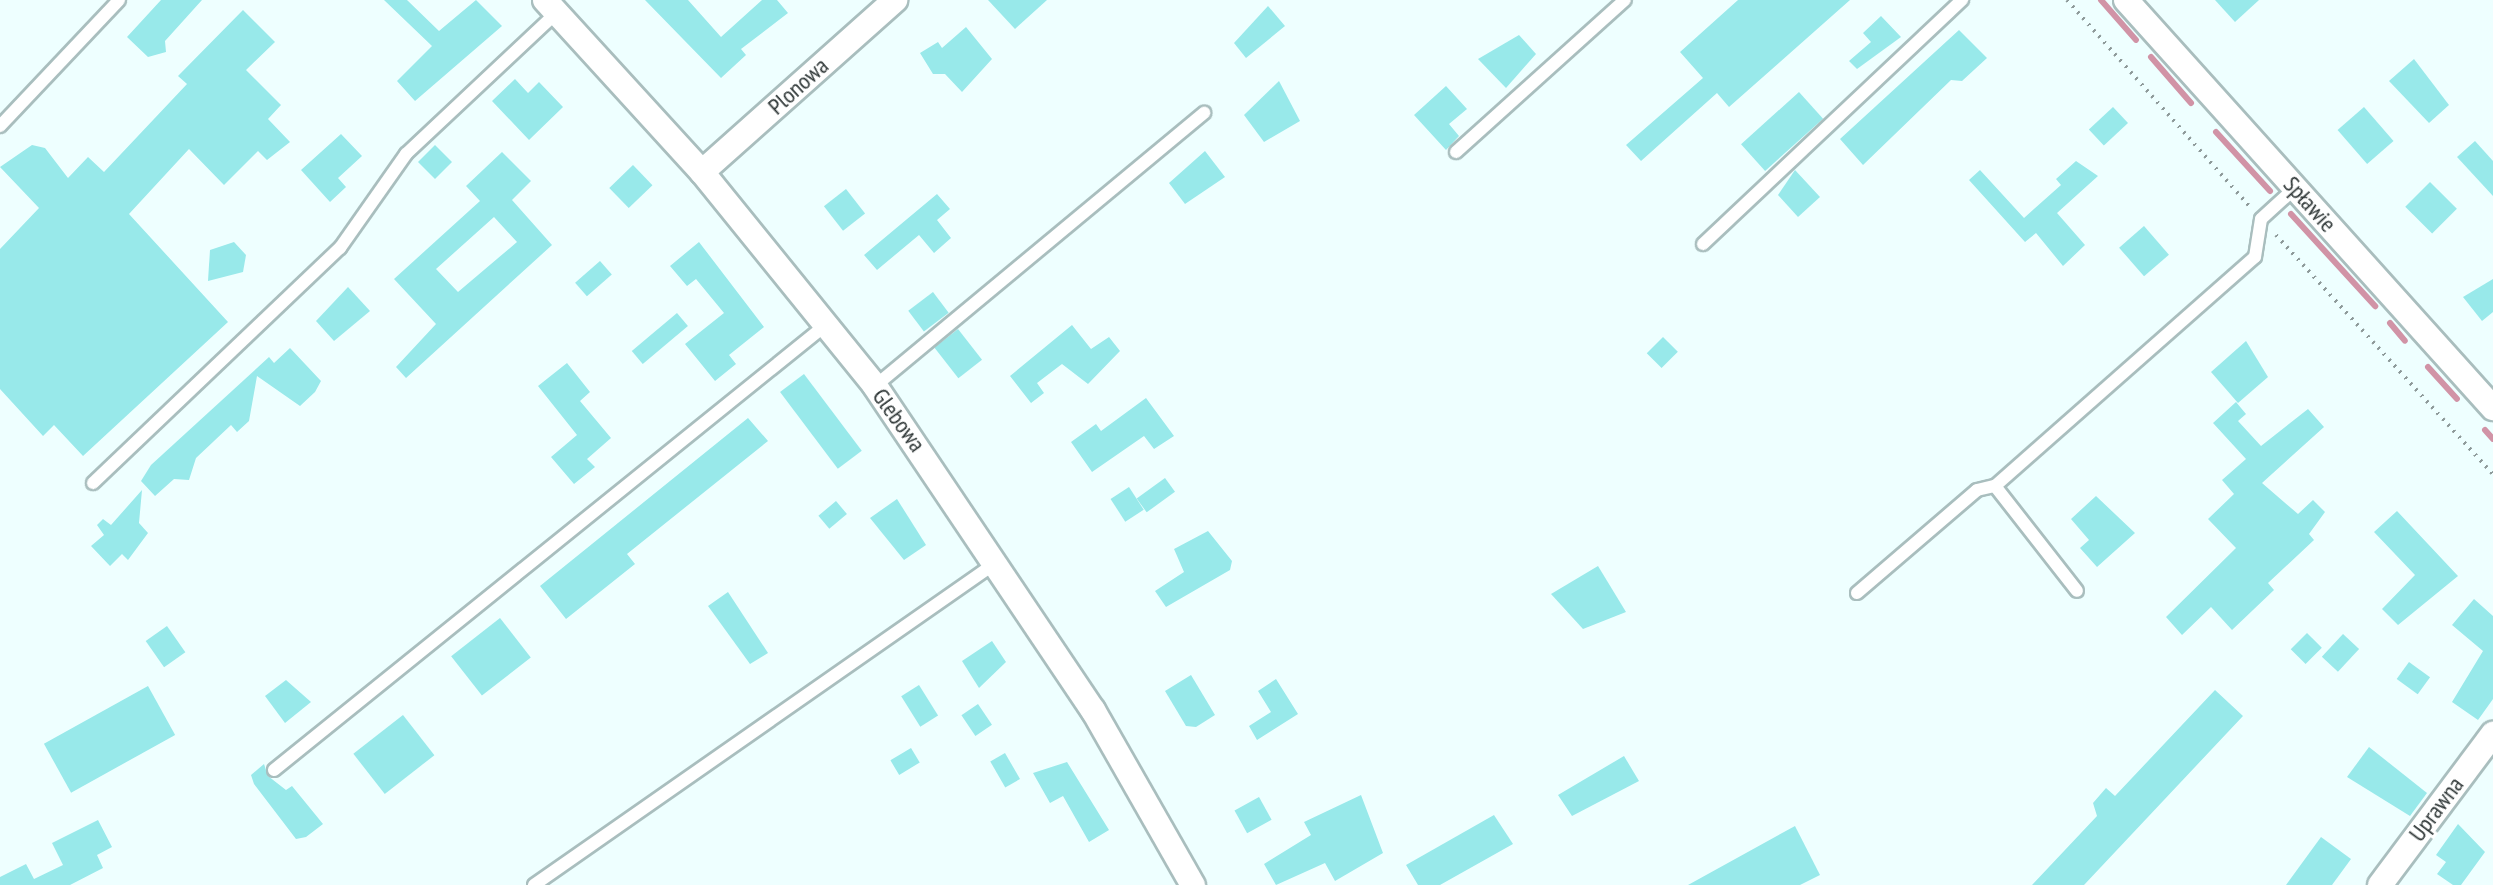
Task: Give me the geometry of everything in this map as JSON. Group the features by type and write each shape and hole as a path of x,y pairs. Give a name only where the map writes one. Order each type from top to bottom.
{"street":[{"name":"Plonowa","path":"702,172 895,0"},
{"name":"Spławie","path":"2126,0 2493,408"},
{"name":"Glebowa","path":"551,6 702,172 875,386 997,562 1193,885"},
{"name":"Uprawna","path":"2380,885 2493,734"}],"lane":[{"path":"0,126 119,0"},
{"path":"1456,152 1625,0"},
{"path":"1703,244 1962,0"},
{"path":"93,483 340,248 406,154 551,6"},
{"path":"875,386 1204,113"},
{"path":"1857,593 1977,490 1995,486 2255,257 2261,219 2295,188"},
{"path":"274,770 827,324"},
{"path":"1995,486 2077,591"},
{"path":"534,885 997,562"}],"path":[{"path":"2067,0 2493,474"}],"building":[{"path":"161,0 202,0 165,41 166,52 148,57 127,37"},
{"path":"384,0 407,0 439,31 476,0 502,26 415,101 397,81 432,46"},
{"path":"645,0 688,0 721,37 762,0 777,0 788,13 741,49 746,55 721,78"},
{"path":"988,0 1047,0 1015,29"},
{"path":"1738,0 1850,0 1729,107 1717,93 1641,161 1626,145 1703,78 1680,52"},
{"path":"2215,0 2259,0 2235,22"},
{"path":"1268,6 1285,26 1246,58 1234,43"},
{"path":"243,10 275,42 246,70 281,105 268,119 290,142 267,160 258,151 224,185 189,149 129,214 228,322 83,456 54,425 43,436 0,389 0,249 39,208 0,167 32,145 45,148 68,178 88,157 104,172 187,84 178,76"},
{"path":"1881,16 1901,37 1857,69 1849,61 1871,42 1863,33"},
{"path":"966,27 992,59 962,92 945,74 933,74 920,53 938,42 942,48"},
{"path":"1959,30 1987,58 1962,81 1951,80 1863,165 1840,139"},
{"path":"1519,35 1536,54 1506,88 1478,59"},
{"path":"2414,59 2449,105 2429,123 2389,81"},
{"path":"515,79 528,93 539,82 563,107 529,140 492,101"},
{"path":"1279,81 1300,121 1264,142 1244,115"},
{"path":"1446,86 1467,109 1449,124 1459,136 1446,150 1414,115"},
{"path":"1799,92 1823,119 1765,171 1741,144"},
{"path":"2113,107 2128,123 2104,146 2089,130"},
{"path":"2364,107 2394,141 2367,164 2338,130"},
{"path":"341,134 362,156 338,178 346,187 330,202 301,170"},
{"path":"2475,141 2493,161 2493,196 2457,157"},
{"path":"435,145 452,162 435,179 418,162"},
{"path":"1205,151 1225,177 1185,204 1169,183"},
{"path":"502,152 531,181 512,200 552,245 406,378 396,367 436,324 394,279 480,201 466,186","holes":["494,217 517,242 458,292 436,269"]},
{"path":"2076,161 2098,176 2057,213 2085,245 2063,266 2036,233 2025,242 1969,180 1980,170 2024,218 2061,185 2056,179"},
{"path":"633,165 652,185 629,208 609,188"},
{"path":"1795,170 1820,197 1798,217 1778,195"},
{"path":"2430,182 2457,209 2432,234 2405,207"},
{"path":"846,189 865,213 843,231 824,206"},
{"path":"937,194 950,209 937,220 951,238 934,253 919,235 877,270 864,255"},
{"path":"2144,226 2169,255 2144,276 2119,248"},
{"path":"234,242 246,255 243,272 208,281 210,250"},
{"path":"699,242 764,327 729,355 736,364 715,381 685,344 724,313 696,279 687,286 670,266"},
{"path":"600,261 612,275 587,296 575,283"},
{"path":"2493,279 2493,312 2482,321 2463,297"},
{"path":"348,287 370,311 334,341 316,321"},
{"path":"933,292 949,313 924,331 908,311"},
{"path":"677,313 688,326 643,364 632,351"},
{"path":"1072,325 1091,349 1109,337 1120,351 1088,384 1062,364 1037,383 1044,393 1031,403 1010,376"},
{"path":"958,329 982,360 958,378 934,347"},
{"path":"1663,337 1678,352 1662,368 1647,353"},
{"path":"2246,341 2268,377 2238,403 2211,372"},
{"path":"290,348 321,381 315,392 300,406 257,376 249,421 237,432 231,425 196,458 189,480 174,479 155,496 141,481 151,465 269,357 274,363"},
{"path":"567,363 590,392 580,401 611,438 587,459 595,467 574,484 551,457 577,435 538,386"},
{"path":"804,374 862,451 838,469 780,392"},
{"path":"1146,398 1174,436 1154,449 1144,436 1092,472 1071,442 1096,424 1101,431"},
{"path":"2236,402 2246,414 2238,421 2261,446 2308,409 2324,427 2262,483 2298,514 2313,500 2325,512 2309,534 2314,540 2268,583 2274,590 2232,630 2211,607 2182,635 2166,617 2236,548 2208,519 2234,494 2222,480 2246,459 2213,423"},
{"path":"748,418 768,441 627,554 635,564 566,619 540,586"},
{"path":"1165,478 1175,492 1147,512 1137,499"},
{"path":"1129,487 1144,510 1125,522 1111,499"},
{"path":"142,490 139,523 148,533 128,560 122,554 110,566 91,546 104,535 97,525 103,519 111,525"},
{"path":"2096,496 2135,533 2097,567 2080,548 2089,540 2071,519"},
{"path":"897,499 926,545 904,560 870,518"},
{"path":"836,501 847,514 829,529 818,516"},
{"path":"2397,511 2458,576 2398,625 2382,609 2415,575 2374,532"},
{"path":"1208,531 1232,561 1230,570 1166,607 1155,591 1184,572 1174,549"},
{"path":"1598,566 1626,612 1583,629 1551,594"},
{"path":"728,592 768,653 750,664 708,606"},
{"path":"2474,599 2493,616 2493,699 2478,720 2452,702 2483,651 2452,625"},
{"path":"500,618 531,657 482,696 451,656"},
{"path":"167,626 185,652 164,667 146,641"},
{"path":"2307,633 2322,648 2306,664 2291,649"},
{"path":"2343,634 2359,649 2338,672 2322,657"},
{"path":"992,641 1006,662 979,688 962,661"},
{"path":"2409,662 2430,677 2418,694 2397,679"},
{"path":"1191,675 1215,715 1196,727 1186,726 1165,691"},
{"path":"1276,679 1298,714 1257,740 1249,726 1271,712 1258,691"},
{"path":"286,680 311,702 285,723 265,696"},
{"path":"919,685 938,716 920,727 901,696"},
{"path":"148,686 175,735 71,793 44,744"},
{"path":"2215,690 2243,716 2084,885 2032,885 2097,816 2093,803 2106,788 2115,796"},
{"path":"978,704 992,725 975,736 961,715"},
{"path":"403,715 434,755 385,794 353,754"},
{"path":"2369,747 2427,793 2410,816 2347,777"},
{"path":"911,748 920,763 899,775 890,760"},
{"path":"1005,753 1020,779 1005,787 990,762"},
{"path":"1624,756 1639,781 1572,816 1558,795"},
{"path":"1067,762 1109,830 1089,842 1063,796 1050,803 1033,773"},
{"path":"264,764 268,776 286,790 292,786 323,824 306,837 296,839 254,784 251,775"},
{"path":"1361,795 1383,853 1335,881 1325,863 1276,885 1264,864 1311,835 1304,822"},
{"path":"1259,797 1272,820 1247,833 1235,811"},
{"path":"1494,815 1513,844 1440,885 1418,885 1406,865"},
{"path":"98,820 112,847 97,855 103,868 70,885 0,885 0,877 26,864 34,879 63,865 52,843"},
{"path":"2458,824 2485,852 2461,885 2453,885 2437,874 2446,862 2436,855"},
{"path":"1795,826 1820,875 1800,885 1688,885"},
{"path":"2321,837 2351,859 2332,885 2286,885"}],"waterway":[{"path":"2101,0 2136,40"},
{"path":"2151,57 2191,103"},
{"path":"2216,132 2270,191"},
{"path":"2291,214 2375,306"},
{"path":"2390,323 2405,341"},
{"path":"2428,367 2457,399"},
{"path":"2485,430 2493,439"}]}
